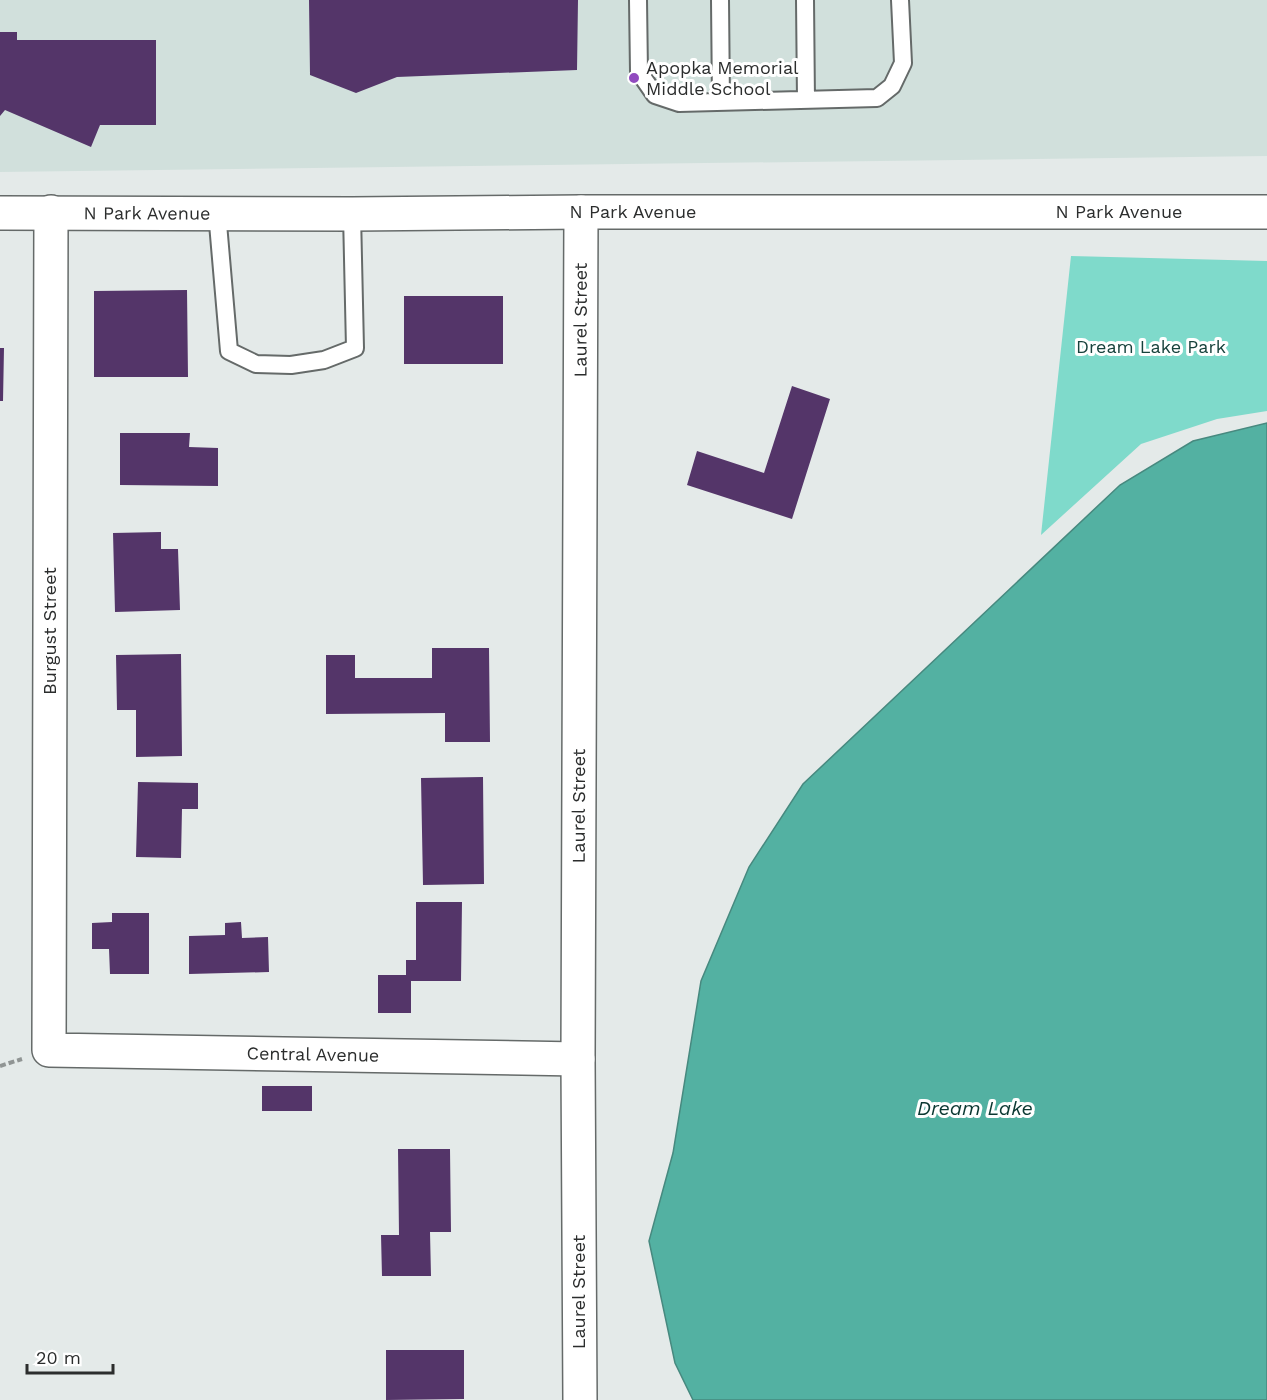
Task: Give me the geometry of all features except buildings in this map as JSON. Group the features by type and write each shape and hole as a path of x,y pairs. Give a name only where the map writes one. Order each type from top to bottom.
{"street":[{"name":"Burgust Street","path":"49,1050 51,212"},
{"name":"Laurel Street","path":"580,1400 578,1059 581,212"},
{"name":"N Park Avenue","path":"0,213 1267,212"},
{"name":"Central Avenue","path":"49,1050 578,1059"}],"lane":[{"path":"638,0 639,72 655,95 679,103 877,98 892,86 903,63 900,0"},
{"path":"720,0 721,102"},
{"path":"805,0 806,100"},
{"path":"217,212 229,351 256,364 291,365 324,360 355,348 352,214"}],"shaded area":[{"name":"Apopka Memorial Middle School","path":"0,0 1267,0 1267,156 0,172"}],"green space":[{"name":"Dream Lake Park","path":"1071,256 1267,261 1267,411 1217,419 1141,444 1041,535"}],"water":[{"name":"Dream Lake","path":"1267,423 1267,1400 693,1400 675,1363 649,1241 673,1153 701,981 749,867 803,784 1120,485 1193,441"}],"place":[{"name":"Apopka Memorial Middle School","path":"634,78"}]}
